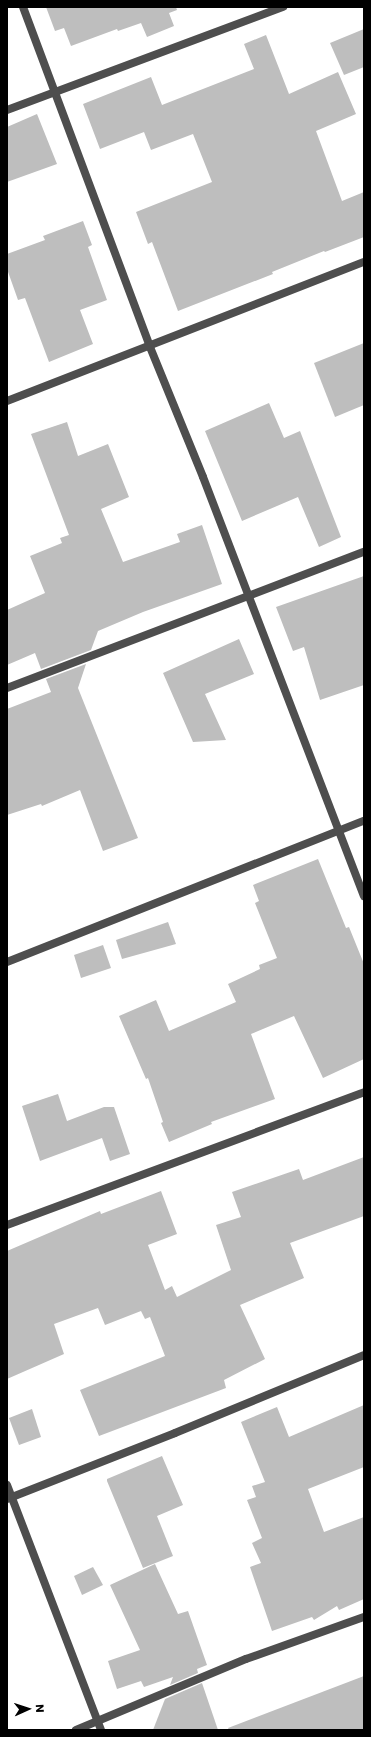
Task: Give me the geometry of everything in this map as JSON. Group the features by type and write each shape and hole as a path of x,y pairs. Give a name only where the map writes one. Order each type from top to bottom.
{"street":[{"path":"23,7 150,347 249,597 364,896"},
{"path":"7,110 284,7"},
{"path":"7,401 150,347 364,262"},
{"path":"7,688 364,552"},
{"path":"7,962 364,821"},
{"path":"7,1225 364,1092"},
{"path":"9,1499 175,1433 364,1355"},
{"path":"7,1485 9,1499 100,1730"},
{"path":"76,1730 246,1659 364,1617"}],"building":[{"path":"46,7 176,7 177,10 169,13 174,26 147,37 141,23 118,31 117,29 71,46 64,28 55,31"},
{"path":"364,29 364,67 344,75 330,43"},
{"path":"266,35 289,94 338,72 356,114 316,131 342,201 364,192 364,237 325,252 324,251 272,272 273,274 178,311 152,242 148,244 136,212 212,182 193,134 151,150 144,132 100,149 83,104 151,77 162,105 254,69 244,44"},
{"path":"37,114 57,164 7,182 7,127"},
{"path":"83,221 92,245 88,247 107,300 80,310 93,344 49,362 25,298 18,300 7,269 7,254 45,240 43,236"},
{"path":"364,343 364,405 335,417 314,363"},
{"path":"269,403 284,438 300,431 341,537 319,547 298,497 242,521 205,431"},
{"path":"67,422 78,456 108,444 129,497 101,509 123,562 180,542 177,534 202,525 222,584 143,612 98,631 91,650 41,669 35,653 7,665 7,610 45,593 30,556 62,543 60,538 69,535 31,434"},
{"path":"364,576 364,685 320,700 304,647 293,651 276,607"},
{"path":"239,639 254,674 205,694 226,740 193,742 163,673"},
{"path":"86,664 78,688 138,838 103,851 80,790 42,806 41,804 7,815 7,709 51,692 46,679"},
{"path":"318,859 346,928 349,927 364,964 364,1059 323,1078 294,1016 251,1034 275,1099 211,1122 212,1124 169,1142 161,1123 163,1122 148,1078 146,1079 119,1016 156,1000 169,1031 236,1002 228,984 260,969 259,965 277,958 255,903 259,901 253,885"},
{"path":"168,922 176,944 122,959 116,940"},
{"path":"103,945 111,968 81,978 74,955"},
{"path":"58,1094 67,1121 104,1107 114,1107 130,1154 110,1161 102,1138 40,1161 22,1106"},
{"path":"364,1157 364,1216 290,1243 304,1278 240,1305 265,1359 224,1380 226,1388 99,1436 80,1390 165,1356 150,1317 145,1319 141,1311 105,1325 98,1308 54,1324 64,1354 7,1379 7,1251 100,1211 101,1214 161,1191 177,1234 148,1245 165,1290 172,1286 177,1297 231,1270 216,1225 241,1217 232,1192 299,1169 303,1180"},
{"path":"364,1405 364,1467 308,1489 324,1532 364,1517 364,1599 339,1610 337,1606 314,1620 312,1617 272,1631 250,1567 261,1563 252,1543 262,1538 247,1500 256,1497 252,1486 265,1482 241,1422 277,1407 289,1437"},
{"path":"32,1409 41,1437 19,1445 9,1418"},
{"path":"162,1456 183,1505 157,1516 173,1556 143,1568 107,1479"},
{"path":"155,1564 178,1614 188,1611 207,1665 197,1669 198,1673 170,1685 173,1677 144,1687 141,1681 117,1689 108,1661 140,1650 110,1585"},
{"path":"93,1567 103,1585 82,1595 74,1576"},
{"path":"364,1676 364,1730 229,1730 228,1728"},
{"path":"202,1683 218,1730 153,1730 165,1699"}]}
